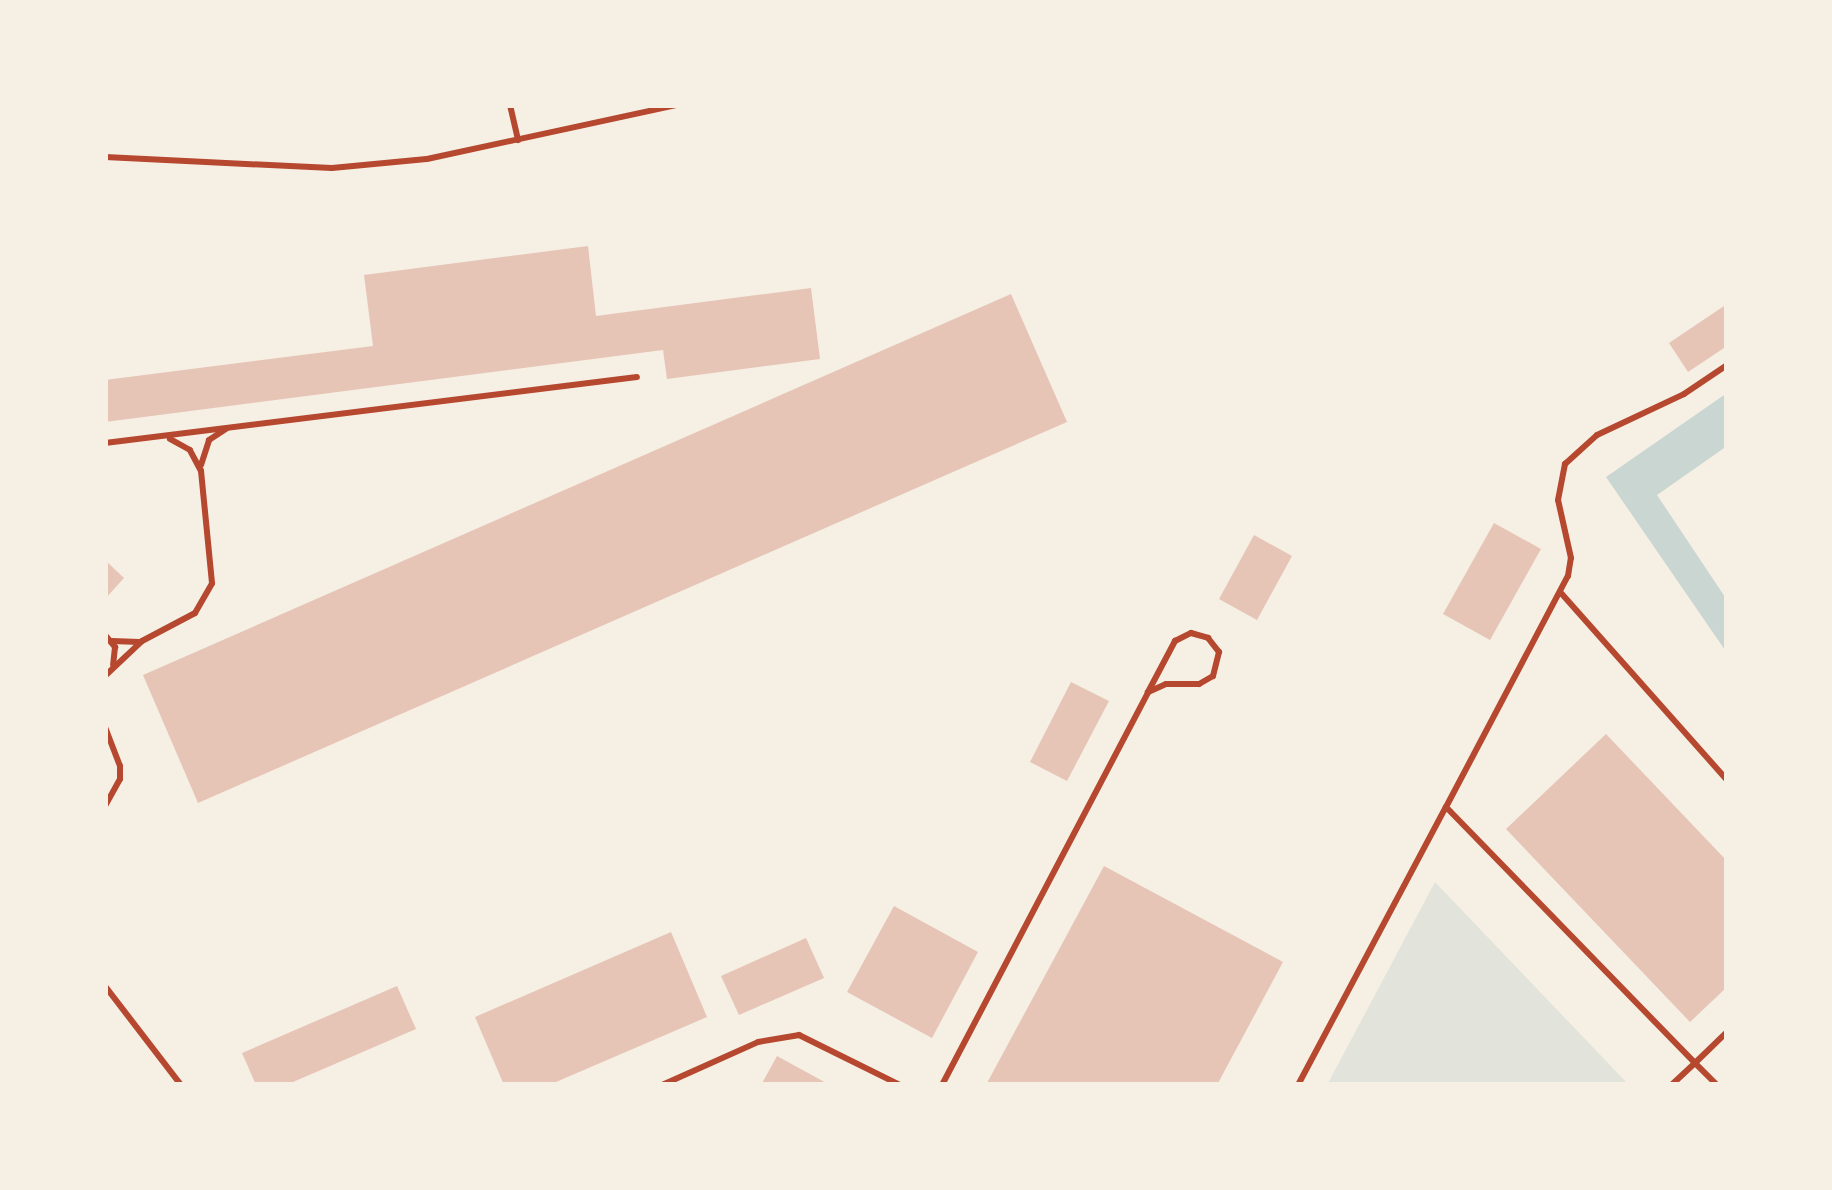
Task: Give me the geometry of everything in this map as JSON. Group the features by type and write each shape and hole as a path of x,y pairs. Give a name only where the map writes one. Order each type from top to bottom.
{"lane":[{"path":"510,105 518,140"},
{"path":"105,156 332,168 427,158 677,105"},
{"path":"1298,1085 1560,593 1571,558 1558,500 1565,464 1598,436 1684,394 1727,364"},
{"path":"105,443 637,377"},
{"path":"108,638 125,645 196,613 212,582 200,472 204,448 228,428"},
{"path":"161,437 190,450 200,472"},
{"path":"1560,593 1727,780"},
{"path":"942,1085 1148,692 1175,641 1200,634 1214,644 1219,661 1207,681 1166,684 1148,692"},
{"path":"107,674 116,654 108,638"},
{"path":"107,674 142,640"},
{"path":"105,726 120,766 120,780 105,806"},
{"path":"1446,807 1717,1085"},
{"path":"105,986 181,1085"},
{"path":"1671,1085 1727,1032"},
{"path":"662,1085 758,1042 799,1035 900,1085"}],"shaded area":[{"path":"1727,393 1727,446 1657,495 1727,600 1727,653 1606,477"},
{"path":"1435,882 1629,1085 1327,1085"}],"building":[{"path":"588,246 596,316 811,288 820,359 667,379 663,350 105,422 105,380 373,346 364,275"},
{"path":"1011,294 1067,422 198,803 143,675"},
{"path":"1727,304 1727,346 1688,372 1669,343"},
{"path":"1494,523 1541,549 1490,640 1443,614"},
{"path":"1254,535 1292,556 1257,620 1219,599"},
{"path":"105,560 124,578 105,599"},
{"path":"1071,682 1109,701 1067,781 1030,762"},
{"path":"1606,734 1727,861 1727,987 1690,1022 1506,829"},
{"path":"1104,866 1283,962 1217,1085 986,1085"},
{"path":"894,906 978,952 932,1038 847,992"},
{"path":"671,932 707,1017 549,1085 504,1085 475,1017"},
{"path":"806,938 824,978 739,1015 721,976"},
{"path":"397,986 416,1029 286,1085 256,1085 242,1053"},
{"path":"777,1056 830,1085 761,1085"}]}
